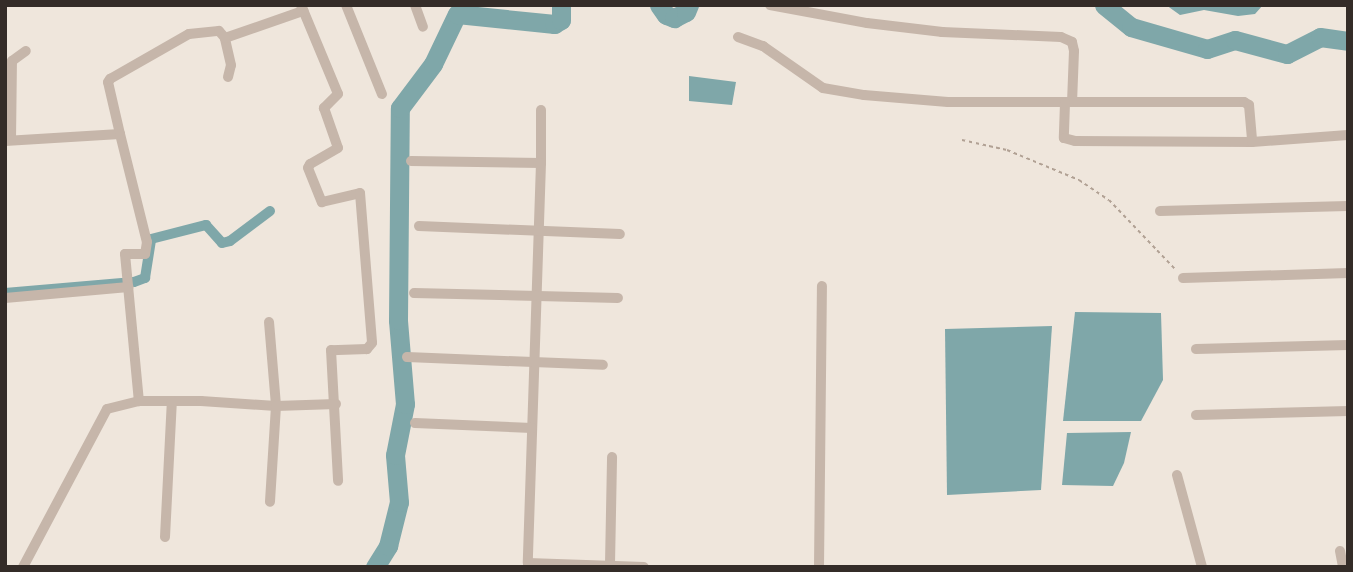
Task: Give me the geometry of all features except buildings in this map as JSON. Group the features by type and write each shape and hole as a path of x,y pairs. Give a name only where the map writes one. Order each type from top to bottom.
{"street":[{"path":"346,5 382,94"},
{"path":"415,5 424,27"},
{"path":"770,5 867,23 942,32 1060,37 1072,42 1074,51 1064,138 1075,141 1252,142 1348,135"},
{"path":"225,38 302,8 338,94 324,108 338,148 310,164 308,168 322,202 357,192 361,196 372,343 367,349 331,350 338,481"},
{"path":"138,401 125,254 145,254 148,242 107,82 189,34 219,31 225,38 231,65 228,77"},
{"path":"738,37 763,46 824,88 948,102 1244,102 1249,105 1252,142"},
{"path":"26,51 12,61 8,141 120,134"},
{"path":"541,110 528,565 610,564 644,567"},
{"path":"411,161 541,163"},
{"path":"1160,211 1348,206"},
{"path":"419,226 620,234"},
{"path":"1183,278 1348,273"},
{"path":"5,298 128,283"},
{"path":"819,567 822,286"},
{"path":"414,293 618,298"},
{"path":"269,322 276,406 270,502"},
{"path":"1196,349 1348,345"},
{"path":"407,357 603,365"},
{"path":"23,567 107,409 138,401 276,406 335,404"},
{"path":"165,537 172,401"},
{"path":"1196,415 1348,411"},
{"path":"415,423 532,428"},
{"path":"610,564 612,457"},
{"path":"1177,475 1202,567"},
{"path":"1340,551 1343,567"}],"path":[{"path":"962,140 1007,150 1079,180 1109,200 1183,278"}],"water":[{"path":"1166,5 1263,5 1255,14 1238,16 1204,10 1180,15"},
{"path":"689,76 736,82 732,105 689,101"},
{"path":"1075,312 1161,313 1163,380 1141,421 1063,421"},
{"path":"1052,326 1041,490 947,495 945,329"},
{"path":"1131,432 1124,463 1113,486 1062,485 1067,433"}],"waterway":[{"path":"375,567 388,546 399,502 395,455 405,404 398,320 400,108 433,64 457,14 554,24 561,20 561,5"},
{"path":"659,5 666,15 674,18 686,12 689,5"},
{"path":"1104,5 1131,27 1207,49 1235,40 1287,54 1320,37 1348,41"},
{"path":"5,293 134,282 145,278 151,239 206,225 222,243 230,241 270,211"}]}
